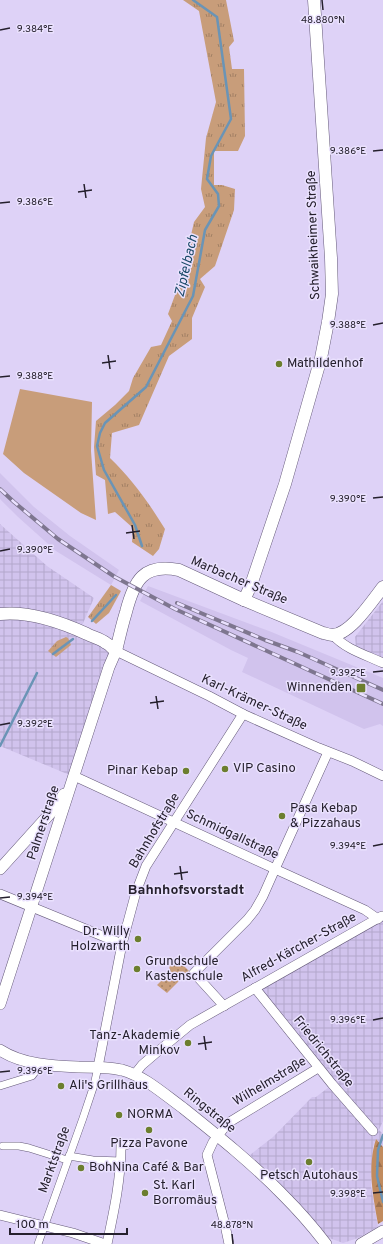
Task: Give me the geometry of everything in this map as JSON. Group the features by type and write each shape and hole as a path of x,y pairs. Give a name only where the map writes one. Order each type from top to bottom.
{"main road":[{"name":"Schwaikheimer Straße","path":"244,600 251,585 285,484 310,401 322,358 332,294 314,0"},
{"name":"Marbacher Straße","path":"116,651 128,603 133,590 146,573 152,570 168,568 178,570 322,633 333,635"},
{"path":"333,635 354,624 383,587"},
{"path":"0,614 28,616 52,620 106,642 116,651"}],"street":[{"path":"333,635 345,646 383,663"},
{"name":"Karl-Krämer-Straße","path":"116,651 243,714 383,776"},
{"name":"Palmerstraße","path":"0,1004 116,651"},
{"name":"Bahnhofstraße","path":"98,1067 122,944 136,892 146,866 243,714"},
{"path":"224,1006 197,975 255,910 263,896 328,752"},
{"path":"0,869 55,808 74,776"},
{"name":"Schmidgallstraße","path":"74,776 275,870 380,917"},
{"path":"0,894 122,944"},
{"name":"Alfred-Kärcher-Straße","path":"134,1075 156,1053 190,1025 380,917"},
{"name":"Friedrichstraße","path":"255,988 318,1068 373,1131"},
{"name":"Ringstraße","path":"0,1050 12,1056 41,1064 98,1067 122,1070 134,1075 161,1091 218,1135 284,1196 306,1219 326,1244"},
{"path":"0,1086 32,1076 41,1064"},
{"name":"Marktstraße","path":"38,1244 68,1158 97,1085 98,1067"},
{"name":"Wilhelmstraße","path":"229,1244 207,1155 213,1142 228,1123 318,1068"},
{"path":"0,1215 44,1225 106,1244 118,1186 121,1145 126,1145"},
{"path":"3,1146 30,1148 68,1158 121,1161"},
{"path":"361,1244 382,1232"}],"shaded area":[{"path":"0,473 34,507 70,536 119,570 111,585 56,551 0,499"},
{"path":"0,524 47,566 94,598 77,637 113,651 72,776 0,746"},
{"path":"148,586 269,631 383,678 383,726 380,724 364,729 242,672 248,658 140,601"},
{"path":"383,601 383,659 356,648 355,637"},
{"path":"383,918 383,1121 379,1130 383,1134 383,1147 376,1139 373,1147 371,1186 378,1227 358,1238 343,1243 329,1238 294,1198 250,1155 273,1137 312,1097 316,1097 333,1084 258,989"}],"green space":[{"path":"183,0 226,0 234,41 229,47 232,69 244,69 245,136 238,151 214,151 214,185 222,185 235,189 234,210 215,266 200,279 205,287 192,318 192,339 169,356 139,425 112,433 110,458 126,474 140,492 165,529 159,549 153,556 132,542 133,528 115,512 108,514 105,480 96,475 94,447 96,421 129,391 133,378 151,347 161,345 172,321 168,314 181,279 194,222 205,207 201,189 206,138 216,102 199,11"},
{"path":"20,389 92,402 91,451 96,520 81,513 24,473 3,454"},
{"path":"111,585 121,591 109,613 96,624 88,617"},
{"path":"66,637 71,645 56,657 48,651 57,641"},
{"path":"171,960 181,963 189,971 167,993 157,985 168,974"},
{"path":"376,1139 383,1147 383,1221 378,1224 371,1171 373,1150"}],"waterway":[{"name":"Zipfelbach","path":"142,546 135,525 104,470 97,446 100,433 105,423 146,387 193,296 205,230 219,206 218,194 207,179 211,156 231,119 217,17 193,0"},
{"name":"Zipfelbach","path":"92,621 116,595"},
{"name":"Zipfelbach","path":"53,654 73,639"},
{"name":"Zipfelbach","path":"0,746 37,673"},
{"path":"383,1135 378,1150 377,1176 383,1202"}],"railway":[{"path":"0,489 58,539 115,577 175,609 383,704"},
{"path":"177,603 265,640 298,652 383,690"}],"place":[{"name":"Mathildenhof","path":"279,364"},
{"name":"Winnenden","path":"361,688"},
{"name":"VIP Casino","path":"225,769"},
{"name":"Pinar Kebap","path":"186,771"},
{"name":"Pasa Kebap & Pizzahaus","path":"282,816"},
{"name":"Dr. Willy Holzwarth","path":"138,939"},
{"name":"Grundschule Kastenschule","path":"137,969"},
{"name":"Tanz-Akademie Minkov","path":"188,1043"},
{"name":"Ali's Grillhaus","path":"61,1086"},
{"name":"NORMA","path":"119,1115"},
{"name":"Pizza Pavone","path":"149,1130"},
{"name":"Petsch Autohaus","path":"309,1162"},
{"name":"BohNina Café & Bar","path":"81,1168"},
{"name":"St. Karl Borromäus","path":"145,1193"}],"district":[{"name":"Bahnhofsvorstadt","path":"186,890"}]}
